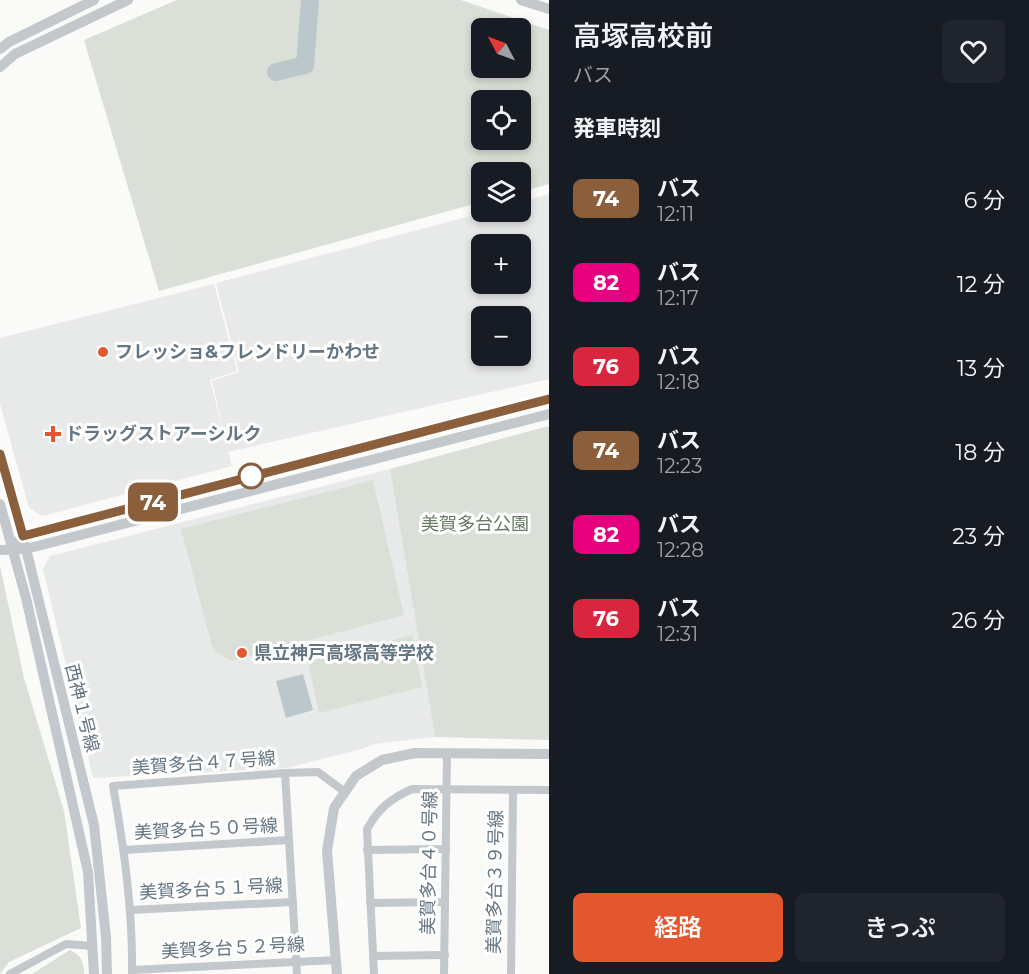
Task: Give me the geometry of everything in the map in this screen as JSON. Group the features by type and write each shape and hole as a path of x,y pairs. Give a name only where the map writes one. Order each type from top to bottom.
{"street":[{"path":"0,49 9,42 94,0"},
{"path":"0,66 15,54 128,0"},
{"path":"521,0 549,9"},
{"path":"12,548 23,536 549,399"},
{"path":"0,550 26,549 549,414"},
{"name":"西神１号線","path":"0,454 23,536 94,825 106,937 107,974"},
{"name":"西神１号線","path":"0,504 26,598 88,872 94,974"},
{"path":"337,974 327,850 334,808 356,776 381,760 415,753 549,754"},
{"name":"美賀多台４０号線","path":"444,974 447,753"},
{"path":"285,773 318,772 345,792"},
{"name":"美賀多台４７号線","path":"132,972 130,910 124,850 113,786 285,773 297,974"},
{"path":"374,974 367,829 375,815 393,798 412,789 549,790"},
{"name":"美賀多台３９号線","path":"511,974 513,790"},
{"name":"美賀多台５０号線","path":"124,850 290,840"},
{"path":"367,850 446,849"},
{"name":"美賀多台５１号線","path":"130,910 293,902"},
{"path":"370,903 446,902"},
{"path":"10,974 66,944 93,946"},
{"path":"373,956 445,955"},
{"name":"美賀多台５２号線","path":"132,972 336,960"}],"shaded area":[{"path":"549,194 549,379 228,452 232,466 42,516 29,508 0,404 0,338 214,284 237,371 210,380 226,443 212,381 239,372 216,283 471,216 471,222 531,222 531,199"},
{"name":"県立神戸高塚高等学校","path":"390,469 435,737 374,744 287,768 93,778 43,569 50,556"},
{"path":"303,674 313,710 286,718 276,681"}],"green space":[{"path":"177,0 461,0 514,18 471,18 471,78 531,78 531,24 549,30 549,184 531,189 531,162 471,162 471,205 159,291 84,40"},
{"name":"美賀多台公園","path":"549,426 549,740 435,737 390,469"},
{"path":"373,480 404,615 231,661 213,650 181,529"},
{"path":"0,566 24,678 64,811 81,928 9,962 0,974"},
{"path":"412,635 422,687 319,713 308,662"},
{"path":"70,950 81,959 84,974 32,974"}],"waterway":[{"path":"276,72 305,65 310,0"}],"bus line":[{"name":"74","path":"0,454 23,536 549,399"}],"place":[{"name":"フレッショ&フレンドリーかわせ","path":"103,352"},
{"name":"ドラッグストアーシルク","path":"53,434"},
{"name":"県立神戸高塚高等学校","path":"242,653"}]}
